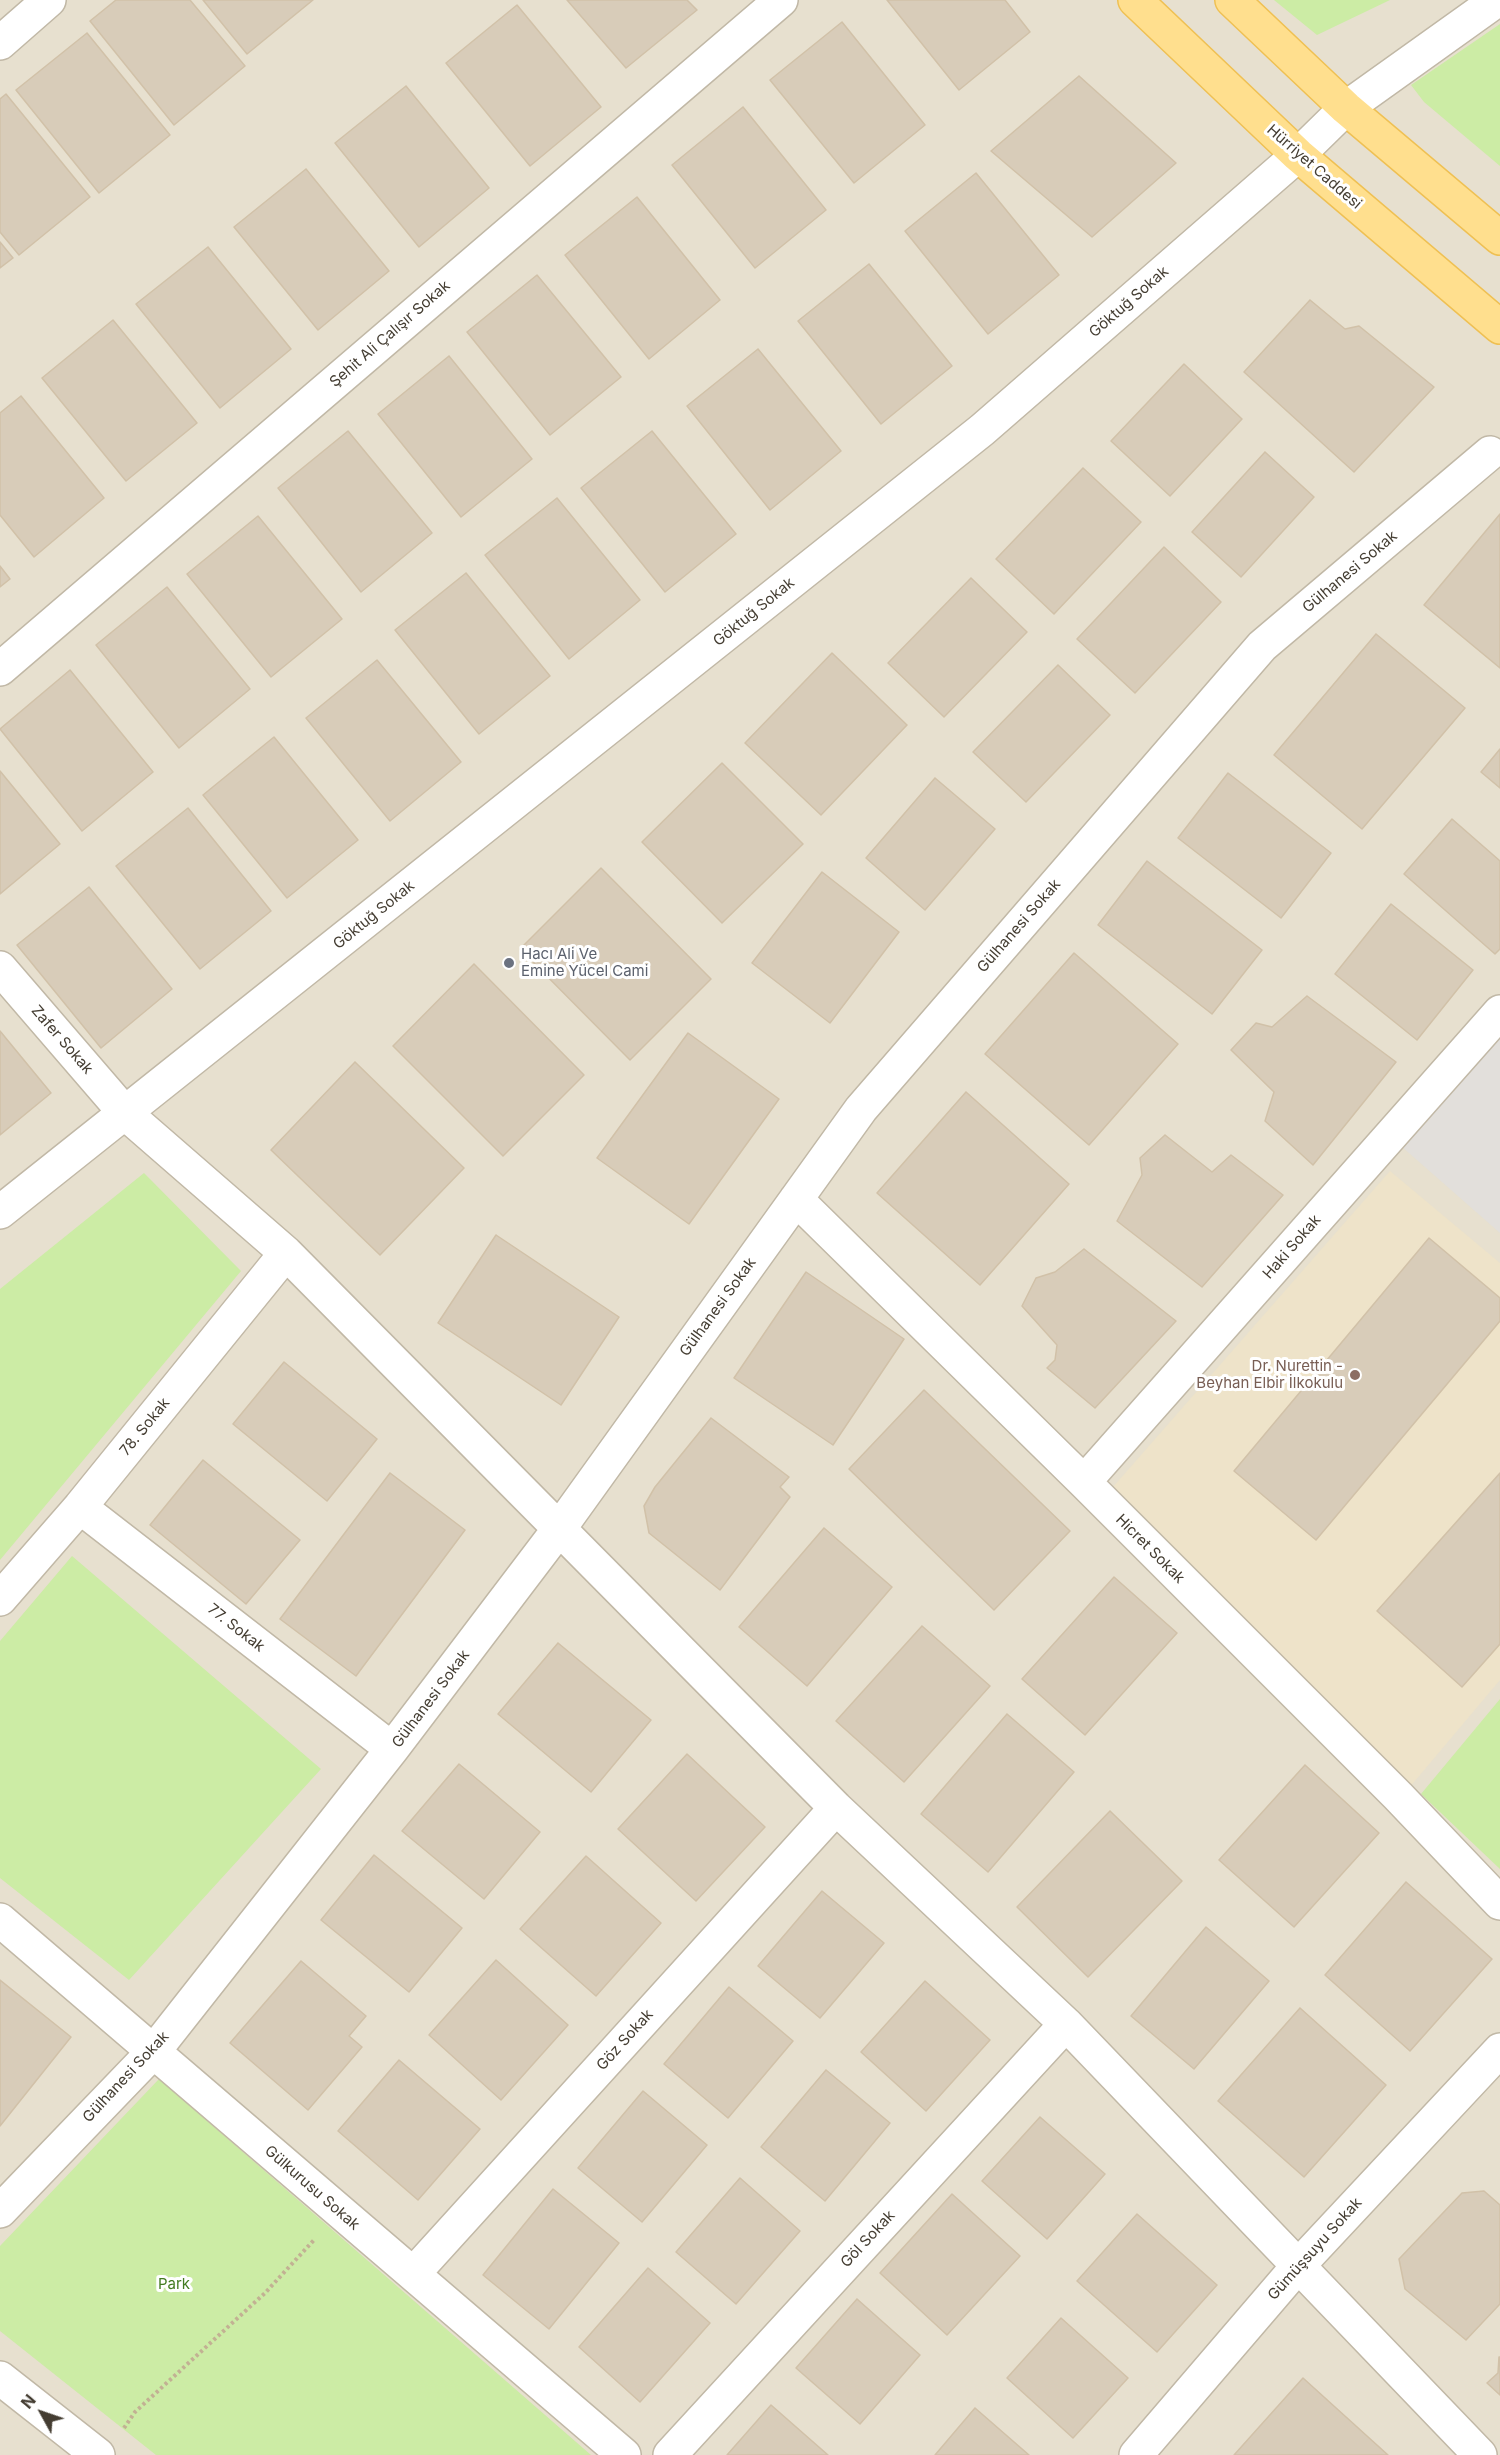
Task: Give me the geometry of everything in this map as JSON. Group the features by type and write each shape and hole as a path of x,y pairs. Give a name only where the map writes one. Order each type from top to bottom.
{"main road":[{"name":"Hürriyet Caddesi","path":"1135,0 1298,155 1500,327"},
{"path":"1232,0 1346,108 1500,238"}],"street":[{"path":"0,43 49,0"},
{"name":"Şehit Ali Çalışır Sokak","path":"0,669 781,0"},
{"name":"Göktuğ Sokak","path":"0,1212 982,430 1298,155 1346,108 1497,0"},
{"name":"Gülhanesi Sokak","path":"0,2211 154,2051 392,1749 559,1529 861,1108 1262,646 1490,453"},
{"name":"Zafer Sokak","path":"0,968 125,1113 286,1253 836,1808 1066,2024 1480,2455"},
{"name":"Haki Sokak","path":"1084,1482 1500,1012"},
{"name":"Hicret Sokak","path":"796,1199 1084,1482 1398,1796 1500,1903"},
{"name":"78. Sokak","path":"0,1599 80,1507 286,1253"},
{"name":"77. Sokak","path":"80,1507 392,1749"},
{"name":"Göz Sokak","path":"414,2273 836,1808"},
{"name":"Gülkurusu Sokak","path":"0,1920 624,2455"},
{"name":"Göl Sokak","path":"670,2455 1066,2024"},
{"name":"Gümüşsuyu Sokak","path":"1136,2455 1298,2266 1500,2050"},
{"path":"0,2378 98,2455"}],"path":[{"path":"122,2429 135,2412 266,2293 339,2213"}],"shaded area":[{"path":"0,0 1500,0 1500,2455 0,2455"},
{"path":"1500,1033 1500,1233 1401,1146"},
{"name":"Dr. Nurettin - Beyhan Elbir İlkokulu","path":"1390,1171 1500,1263 1500,1680 1409,1788 1113,1487"}],"green space":[{"path":"1274,0 1390,0 1317,35"},
{"path":"1500,24 1500,166 1424,102 1411,85"},
{"path":"144,1173 241,1271 0,1560 0,1289"},
{"path":"72,1556 321,1769 129,1980 0,1878 0,1641"},
{"path":"1500,1699 1500,1869 1421,1794"},
{"name":"Park","path":"159,2079 591,2455 156,2455 0,2331 0,2246"}],"building":[{"path":"116,0 190,0 245,66 174,125 90,21"},
{"path":"203,0 313,0 247,54"},
{"path":"567,0 687,0 697,10 626,68"},
{"path":"887,0 1005,0 1030,32 959,90"},
{"path":"517,5 601,107 530,166 446,63"},
{"path":"842,22 925,125 854,183 770,80"},
{"path":"87,33 170,135 99,193 16,90"},
{"path":"1079,76 1176,163 1092,237 991,151"},
{"path":"406,86 489,188 419,247 335,143"},
{"path":"6,94 90,197 19,255 0,232 0,99"},
{"path":"743,107 826,210 755,268 672,165"},
{"path":"306,169 389,271 318,330 234,227"},
{"path":"976,173 1059,275 988,334 905,231"},
{"path":"637,197 720,300 649,359 565,255"},
{"path":"0,242 13,258 0,268"},
{"path":"208,247 291,349 220,408 136,304"},
{"path":"869,264 952,366 881,424 798,321"},
{"path":"537,275 621,377 550,435 467,332"},
{"path":"1310,300 1345,329 1359,326 1434,387 1354,472 1244,372"},
{"path":"113,320 197,423 126,481 42,378"},
{"path":"758,349 841,451 770,510 687,406"},
{"path":"449,356 532,459 461,517 378,414"},
{"path":"1184,364 1242,419 1170,496 1111,441"},
{"path":"21,396 104,498 34,557 0,515 0,413"},
{"path":"348,431 432,533 361,592 278,488"},
{"path":"652,431 736,534 665,592 581,488"},
{"path":"1265,452 1314,497 1241,577 1192,532"},
{"path":"1083,468 1141,522 1054,614 996,559"},
{"path":"557,498 640,600 569,659 485,555"},
{"path":"1500,514 1500,668 1424,605"},
{"path":"258,516 342,619 271,677 187,574"},
{"path":"1164,547 1221,602 1135,693 1077,639"},
{"path":"0,566 10,579 0,587"},
{"path":"466,573 550,676 479,734 395,630"},
{"path":"971,578 1027,632 944,717 888,663"},
{"path":"167,587 250,689 179,748 96,645"},
{"path":"1376,634 1465,708 1362,829 1274,755"},
{"path":"832,653 907,725 821,815 745,743"},
{"path":"377,660 461,762 390,821 306,718"},
{"path":"1058,665 1110,715 1026,802 973,752"},
{"path":"70,670 153,772 82,831 0,729"},
{"path":"274,737 358,840 287,898 203,795"},
{"path":"1500,749 1500,788 1481,772"},
{"path":"722,763 803,844 722,923 642,842"},
{"path":"0,771 60,844 0,894"},
{"path":"1228,773 1331,853 1281,918 1178,838"},
{"path":"935,778 995,829 925,910 866,858"},
{"path":"188,808 271,911 200,969 116,866"},
{"path":"1452,819 1500,861 1500,949 1495,954 1404,874"},
{"path":"1147,861 1262,950 1212,1014 1098,925"},
{"path":"601,868 711,979 630,1060 520,949"},
{"path":"822,872 899,932 830,1023 752,963"},
{"path":"89,887 172,989 101,1048 17,945"},
{"path":"1391,904 1473,970 1417,1040 1335,974"},
{"path":"1074,953 1178,1044 1089,1145 985,1054"},
{"path":"474,964 584,1075 503,1156 393,1046"},
{"path":"1307,996 1396,1062 1313,1165 1265,1121 1274,1092 1231,1050 1256,1023 1272,1027"},
{"path":"0,1031 51,1093 0,1135"},
{"path":"688,1033 779,1099 689,1224 597,1158"},
{"path":"355,1062 464,1168 380,1255 271,1150"},
{"path":"966,1092 1069,1184 980,1285 877,1193"},
{"path":"1165,1135 1212,1172 1231,1155 1283,1195 1202,1287 1117,1221 1142,1175 1140,1158"},
{"path":"496,1235 619,1317 561,1405 438,1323"},
{"path":"1429,1238 1500,1298 1500,1321 1316,1540 1234,1471"},
{"path":"1084,1249 1176,1321 1095,1408 1047,1368 1055,1360 1057,1345 1022,1306 1036,1278 1055,1272"},
{"path":"806,1272 904,1339 833,1445 734,1378"},
{"path":"284,1362 377,1439 327,1501 233,1424"},
{"path":"924,1390 1070,1531 994,1610 849,1469"},
{"path":"711,1418 789,1477 780,1487 790,1497 720,1590 649,1533 644,1506 655,1487"},
{"path":"203,1460 300,1540 246,1604 150,1525"},
{"path":"390,1473 465,1530 356,1676 280,1619"},
{"path":"1500,1473 1500,1644 1462,1687 1377,1611"},
{"path":"824,1528 892,1587 807,1686 739,1627"},
{"path":"1114,1577 1177,1633 1085,1735 1022,1679"},
{"path":"922,1626 990,1686 904,1782 836,1721"},
{"path":"558,1643 651,1720 591,1792 498,1714"},
{"path":"1007,1714 1074,1772 988,1872 921,1814"},
{"path":"687,1754 765,1827 696,1901 618,1829"},
{"path":"459,1764 540,1832 484,1899 402,1831"},
{"path":"1305,1765 1379,1833 1294,1927 1219,1860"},
{"path":"1110,1811 1182,1881 1088,1977 1017,1907"},
{"path":"374,1855 462,1928 409,1992 321,1920"},
{"path":"586,1856 661,1923 596,1996 520,1929"},
{"path":"1406,1882 1492,1959 1410,2051 1325,1975"},
{"path":"822,1891 884,1943 820,2018 758,1966"},
{"path":"1206,1927 1269,1981 1194,2069 1131,2016"},
{"path":"496,1960 568,2025 501,2100 429,2035"},
{"path":"301,1961 366,2016 349,2036 362,2047 308,2110 230,2043"},
{"path":"0,1980 71,2037 0,2126"},
{"path":"925,1981 990,2040 926,2111 861,2052"},
{"path":"729,1987 793,2041 728,2118 664,2064"},
{"path":"1300,2008 1386,2085 1304,2177 1218,2101"},
{"path":"399,2060 480,2129 418,2200 338,2131"},
{"path":"826,2070 890,2123 825,2201 761,2147"},
{"path":"643,2091 707,2145 642,2222 578,2168"},
{"path":"1040,2117 1105,2174 1047,2239 982,2181"},
{"path":"740,2178 800,2231 736,2304 676,2252"},
{"path":"553,2189 619,2243 549,2329 483,2275"},
{"path":"1484,2191 1500,2205 1500,2304 1466,2340 1405,2289 1399,2259 1462,2193"},
{"path":"952,2194 1020,2256 947,2335 880,2273"},
{"path":"1137,2214 1217,2285 1157,2352 1077,2281"},
{"path":"648,2268 710,2323 640,2402 579,2347"},
{"path":"857,2299 920,2355 860,2424 796,2368"},
{"path":"1061,2318 1128,2378 1073,2438 1007,2378"},
{"path":"1499,2357 1500,2395 1487,2383 1498,2373"},
{"path":"1303,2378 1388,2455 1234,2455"},
{"path":"771,2405 828,2455 727,2455"},
{"path":"975,2408 1029,2455 935,2455"}],"place":[{"name":"Hacı Ali Ve Emine Yücel Cami","path":"509,963"},
{"name":"Dr. Nurettin - Beyhan Elbir İlkokulu","path":"1355,1375"}]}
